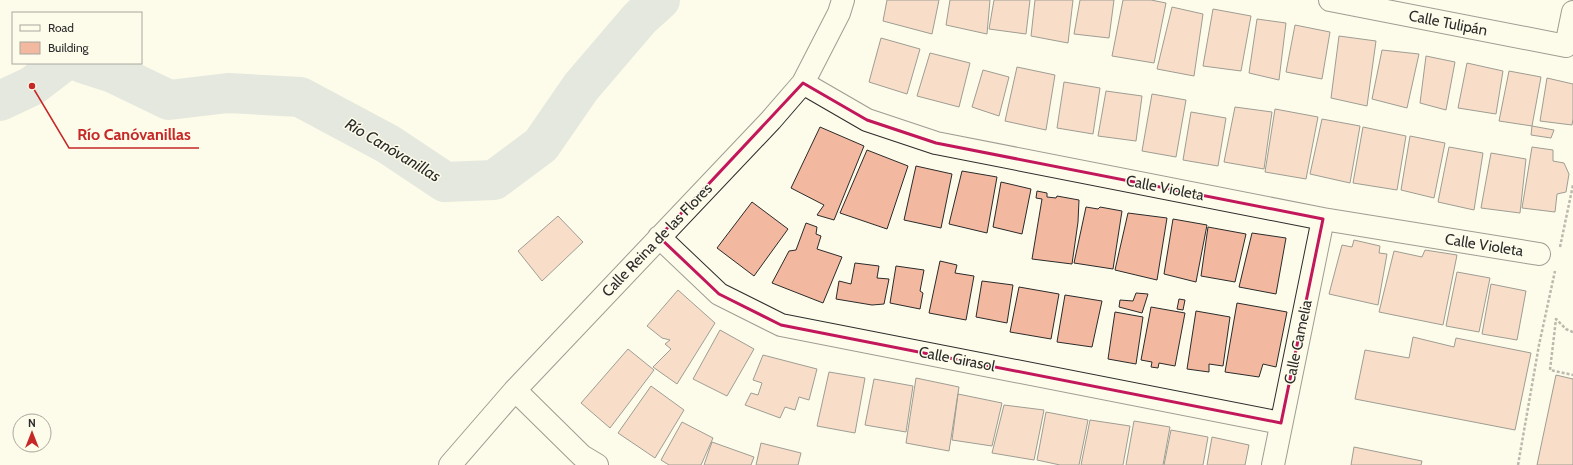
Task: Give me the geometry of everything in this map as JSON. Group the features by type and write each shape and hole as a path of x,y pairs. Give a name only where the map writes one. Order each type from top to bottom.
{"street":[{"name":"Calle Reina de las Flores","path":"450,465 515,390 771,120 803,83 839,13 843,0"},
{"name":"Calle Tulipán","path":"1330,0 1566,46 1573,12"},
{"name":"Calle Violeta","path":"803,83 867,120 936,143 1323,219 1539,254"},
{"name":"Calle Camelia","path":"1273,465 1323,219"},
{"name":"Calle Girasol","path":"659,237 719,294 781,324 1281,423"},
{"path":"515,390 582,456 597,465"}],"path":[{"path":"1573,332 1566,329 1556,319 1550,370 1573,375"},
{"path":"1518,465 1539,345"}],"highlighted area":[{"path":"803,83 867,120 936,143 1323,219 1281,423 781,325 719,294 659,237"}],"building":[{"path":"887,0 939,0 932,34 883,21"},
{"path":"950,0 990,0 987,34 946,25"},
{"path":"994,0 1030,0 1026,34 989,29"},
{"path":"1035,0 1073,0 1068,43 1031,36"},
{"path":"1080,0 1114,0 1109,38 1074,34"},
{"path":"1123,0 1151,0 1166,3 1154,63 1112,56"},
{"path":"1172,7 1203,14 1194,76 1157,69"},
{"path":"1213,9 1251,16 1241,71 1203,66"},
{"path":"1257,19 1286,23 1279,80 1249,73"},
{"path":"1295,25 1330,32 1322,79 1286,72"},
{"path":"1339,36 1376,41 1367,106 1331,98"},
{"path":"881,38 920,49 907,94 869,82"},
{"path":"1382,50 1419,54 1407,108 1372,99"},
{"path":"930,53 970,63 959,107 917,96"},
{"path":"1426,56 1455,62 1446,110 1420,103"},
{"path":"1467,63 1503,71 1496,114 1458,108"},
{"path":"1017,67 1055,75 1046,130 1005,121"},
{"path":"983,70 1009,77 999,116 972,107"},
{"path":"1509,71 1541,77 1532,126 1499,121"},
{"path":"1547,78 1573,84 1572,125 1540,121"},
{"path":"1064,82 1100,88 1093,134 1057,128"},
{"path":"1106,91 1142,96 1136,141 1098,136"},
{"path":"1152,94 1186,100 1176,157 1142,151"},
{"path":"1235,107 1272,112 1264,169 1224,162"},
{"path":"1275,109 1318,117 1306,179 1265,172"},
{"path":"1191,112 1226,118 1218,166 1183,160"},
{"path":"1322,119 1360,126 1350,183 1310,174"},
{"path":"1532,126 1554,130 1551,138 1531,135"},
{"path":"820,127 864,146 834,220 817,215 824,205 791,188"},
{"path":"1363,127 1406,136 1397,190 1353,183"},
{"path":"1410,136 1445,143 1434,198 1401,190"},
{"path":"1449,147 1483,153 1474,210 1438,202"},
{"path":"1532,147 1553,150 1553,161 1564,163 1569,174 1566,192 1557,194 1555,212 1522,208"},
{"path":"867,150 908,166 887,229 840,213"},
{"path":"1491,153 1526,159 1520,213 1481,208"},
{"path":"916,166 952,174 941,228 904,220"},
{"path":"962,171 997,177 987,233 949,224"},
{"path":"1001,182 1031,189 1022,234 993,227"},
{"path":"1037,191 1047,193 1047,197 1056,198 1057,196 1079,200 1078,222 1072,264 1032,259 1042,199 1036,198"},
{"path":"752,202 788,229 754,276 717,248"},
{"path":"1086,207 1098,209 1100,207 1122,211 1113,269 1074,263"},
{"path":"1128,213 1167,218 1157,280 1115,270"},
{"path":"558,216 583,242 542,281 518,251"},
{"path":"1173,219 1207,225 1196,282 1164,274"},
{"path":"806,223 817,227 816,234 821,236 817,249 842,257 823,303 772,283 789,251 796,250"},
{"path":"1208,227 1246,234 1235,282 1201,276"},
{"path":"1252,233 1286,238 1276,294 1239,287"},
{"path":"1354,240 1380,246 1379,253 1387,254 1378,305 1329,294 1342,245 1352,247"},
{"path":"1425,250 1457,255 1443,325 1379,312 1394,251 1422,257"},
{"path":"940,261 957,265 955,273 974,276 966,320 929,313"},
{"path":"855,263 879,266 877,278 889,279 884,304 872,305 836,299 839,281 851,284"},
{"path":"896,266 924,270 920,291 923,293 920,309 890,303"},
{"path":"1457,272 1490,278 1479,332 1446,326"},
{"path":"982,281 1013,285 1007,323 976,317"},
{"path":"1491,284 1526,291 1517,340 1482,334"},
{"path":"1019,287 1059,294 1051,339 1010,332"},
{"path":"678,290 715,323 677,384 653,367 671,349 665,344 670,340 662,338 647,326"},
{"path":"1136,293 1148,294 1142,313 1119,307 1120,300 1133,301"},
{"path":"1065,295 1102,301 1092,347 1057,342"},
{"path":"1179,299 1185,300 1183,310 1177,309"},
{"path":"1237,303 1287,312 1276,367 1263,364 1259,377 1225,372"},
{"path":"1151,307 1185,313 1175,366 1159,363 1158,368 1151,367 1152,362 1141,360"},
{"path":"1196,311 1230,317 1223,366 1209,364 1209,372 1187,369"},
{"path":"1115,312 1143,317 1136,364 1108,359"},
{"path":"720,330 754,349 727,396 693,379"},
{"path":"1413,337 1454,347 1456,338 1531,353 1515,430 1355,399 1365,350 1409,358"},
{"path":"628,349 654,370 610,428 581,403"},
{"path":"763,355 817,369 809,400 799,397 795,410 785,407 780,418 745,405 751,393 758,395 762,383 753,380"},
{"path":"829,372 865,378 855,433 817,426"},
{"path":"1556,375 1573,379 1573,465 1537,465"},
{"path":"916,378 959,387 949,451 906,443"},
{"path":"874,379 913,386 906,432 865,425"},
{"path":"651,386 684,410 655,458 618,433"},
{"path":"958,394 1002,403 992,446 952,440"},
{"path":"1004,405 1044,410 1034,460 992,453"},
{"path":"1046,412 1088,420 1079,465 1060,465 1037,460"},
{"path":"1090,420 1130,426 1123,465 1081,465"},
{"path":"1134,421 1170,427 1163,465 1126,465"},
{"path":"682,422 713,438 701,465 669,465 661,460"},
{"path":"1171,430 1208,437 1203,465 1164,465"},
{"path":"1212,437 1249,445 1245,465 1207,465"},
{"path":"712,442 754,457 751,465 704,465"},
{"path":"761,443 801,453 798,465 756,465"},
{"path":"1354,447 1422,461 1421,465 1351,465"}],"waterway":[{"name":"Río Canóvanillas","path":"85,64 113,73 169,100 228,93 300,97 388,144 445,182 494,180 541,145 581,87 640,18 660,0"},
{"name":"Río Canóvanillas","path":"0,101 32,86 61,64"}],"place":[{"name":"Río Canóvanillas","path":"32,86"}]}
